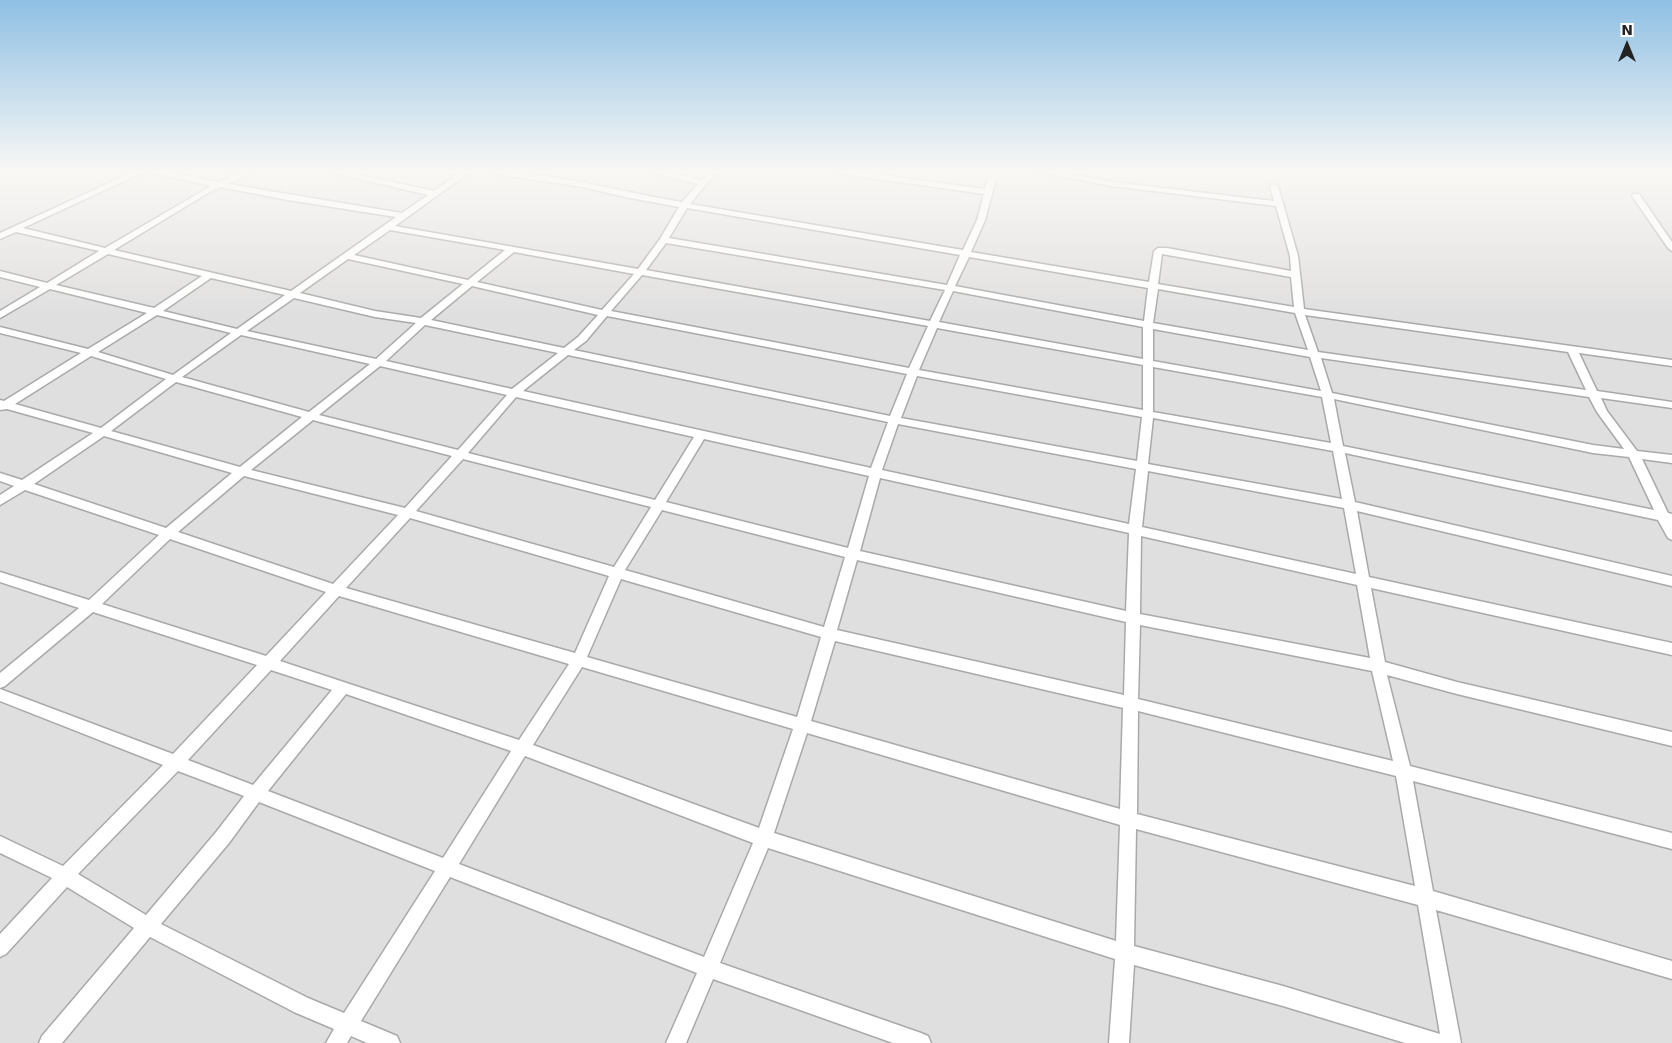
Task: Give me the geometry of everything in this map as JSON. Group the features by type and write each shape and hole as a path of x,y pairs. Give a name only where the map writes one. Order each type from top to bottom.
{"street":[{"path":"0,236 33,221"},
{"path":"0,315 158,221"},
{"path":"0,502 104,432 239,332 398,221"},
{"path":"0,948 268,664 514,393 582,339 640,272 664,240 675,221"},
{"path":"781,221 1299,312 1672,363"},
{"path":"676,1043 764,838 830,634 874,473 913,372 981,221"},
{"path":"1284,221 1294,256 1299,312 1328,395 1378,666 1403,771 1451,1043"},
{"path":"1653,221 1672,248"},
{"path":"389,227 1328,395 1593,449 1672,459"},
{"path":"15,229 291,295 894,420 1349,505 1672,581"},
{"path":"664,240 950,288 1148,326 1315,355 1672,405"},
{"path":"0,682 90,606 168,534 242,471 378,363 423,322 512,249"},
{"path":"1119,1043 1125,953 1135,531 1148,414 1148,326 1158,251 1296,275"},
{"path":"347,256 604,312 913,372 1337,448 1668,517"},
{"path":"0,274 239,332 1672,649"},
{"path":"2,405 155,312 209,275"},
{"path":"0,330 88,352 175,379 310,416 852,554 1132,618 1378,666 1467,690 1672,739"},
{"path":"1572,349 1602,412 1633,453 1668,517 1672,535"},
{"path":"2,405 293,486 407,513 830,634 1130,703 1519,800 1672,841"},
{"path":"336,1043 579,660 617,573 701,435"},
{"path":"0,477 336,590 1127,819 1425,898 1672,970"},
{"path":"0,577 343,687 522,748 764,838 1125,953 1283,996 1437,1043"},
{"path":"49,1043 223,837 256,793 343,687"},
{"path":"0,695 708,968 920,1043"},
{"path":"0,844 66,876 147,926 300,1005 390,1043"}],"shaded area":[{"path":"0,221 1672,221 1672,1043 0,1043"}]}
